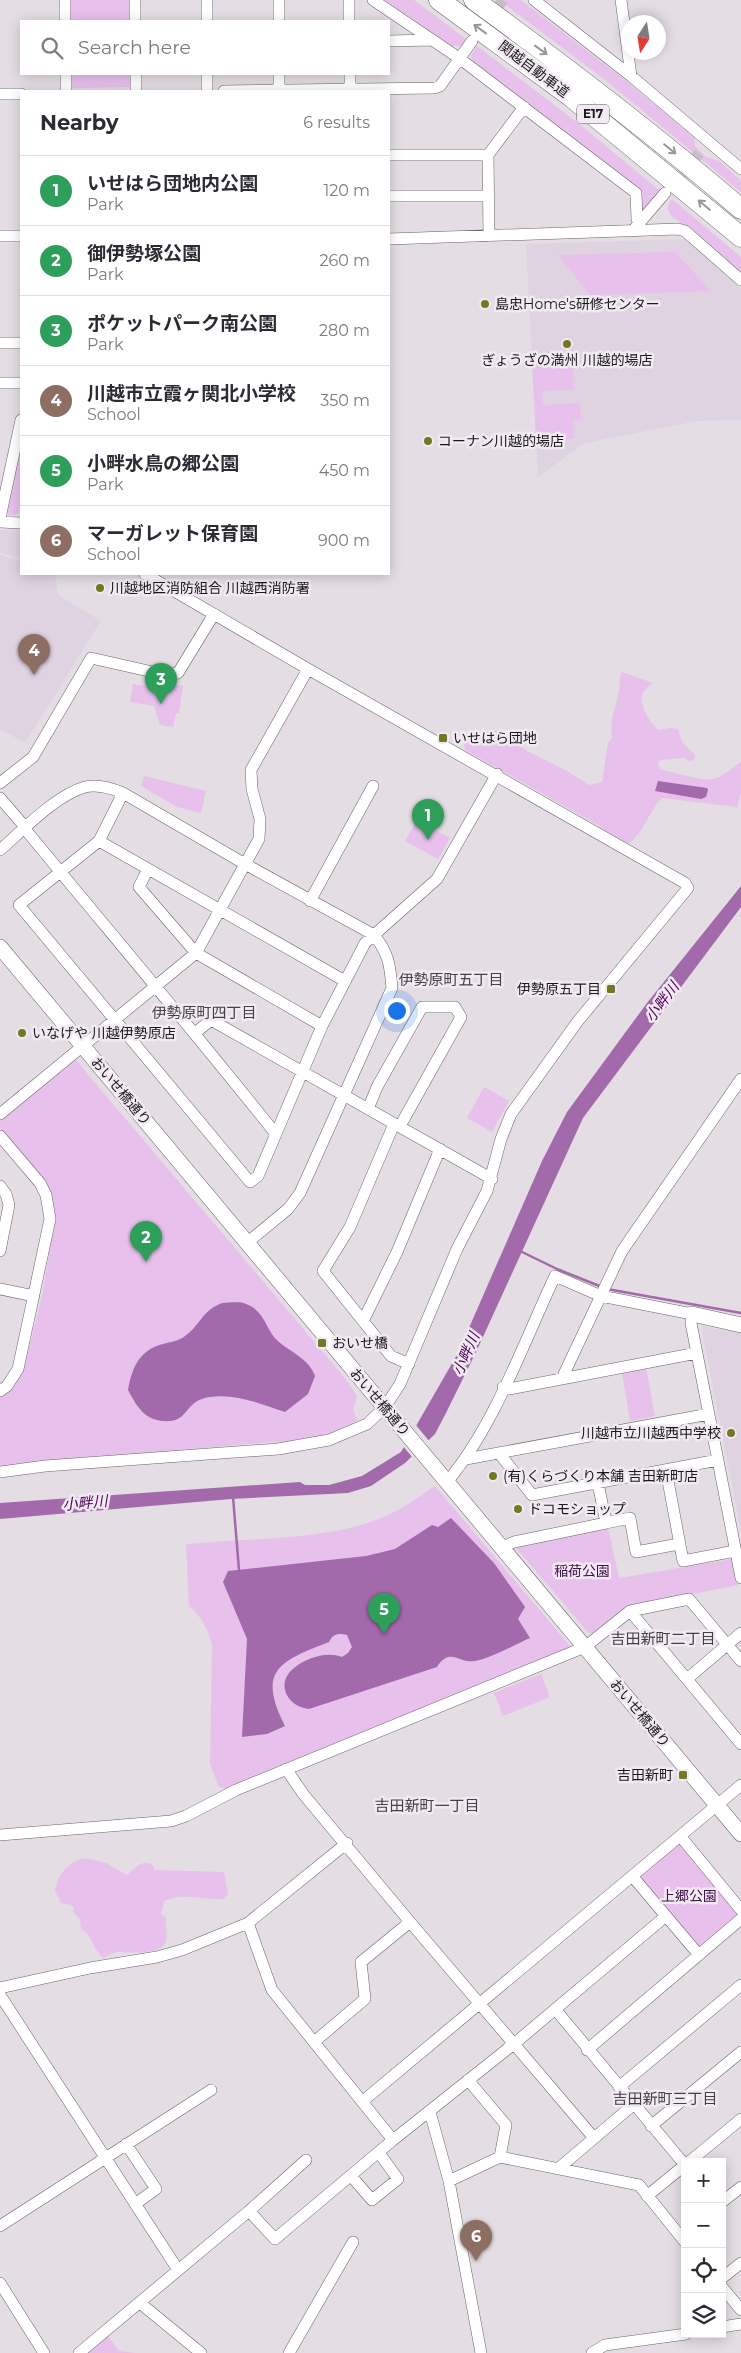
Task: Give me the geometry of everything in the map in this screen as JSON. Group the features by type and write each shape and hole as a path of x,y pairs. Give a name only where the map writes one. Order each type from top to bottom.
{"highway":[{"name":"関越自動車道","path":"439,0 570,96 741,237"},
{"name":"関越自動車道","path":"474,0 596,90 682,159 741,210"}],"street":[{"path":"65,0 65,20"},
{"path":"135,0 135,20"},
{"path":"207,0 207,20"},
{"path":"279,0 279,20"},
{"path":"349,0 349,20"},
{"path":"372,0 459,58 636,193 636,227"},
{"path":"534,0 631,76 706,146 741,169"},
{"path":"621,0 631,76"},
{"path":"390,41 432,40"},
{"path":"378,90 435,88 440,86 472,42"},
{"path":"66,75 66,90"},
{"path":"136,75 136,90"},
{"path":"207,75 207,90"},
{"path":"279,75 279,90"},
{"path":"350,75 350,90"},
{"path":"0,94 20,94"},
{"path":"489,236 488,155 524,107"},
{"path":"390,155 488,155"},
{"path":"636,227 665,193"},
{"path":"390,196 488,196"},
{"path":"390,238 489,236 636,227 672,229 685,231 741,280"},
{"path":"0,236 20,236"},
{"path":"0,343 20,343"},
{"path":"0,383 20,383"},
{"path":"20,425 0,520 20,523"},
{"path":"0,1472 45,1466 246,1452 304,1446 329,1440 367,1424 388,1411 457,1249 492,1179 501,1139 511,1114 578,1020 688,888 686,883 497,774 308,669 147,575"},
{"path":"0,783 33,757 91,658 166,675 178,674 214,614"},
{"path":"0,1114 196,953 259,839 260,819 252,789 251,770 308,669"},
{"path":"123,793 99,841 59,871 19,905 250,1182 258,1176 274,1133 303,1073 322,1026 365,942 437,879 497,774"},
{"path":"310,901 374,786"},
{"path":"0,850 71,793 86,787 108,787 123,793 310,901 374,935 390,962 392,988 342,1095 295,1203 248,1242"},
{"path":"0,798 154,987 195,1033 274,1133"},
{"path":"99,841 345,981"},
{"path":"148,869 139,887 196,953 322,1026"},
{"name":"おいせ橋通り","path":"0,947 741,1834"},
{"path":"368,1109 377,1087 422,1007 455,1007 461,1017 397,1125 350,1227 323,1271 391,1356 409,1364"},
{"path":"195,1033 211,1020 492,1179"},
{"path":"565,1378 564,1374 614,1266 633,1234 741,1079"},
{"path":"0,1136 40,1183 48,1207 49,1232 18,1369 7,1386 0,1391"},
{"path":"363,1321 397,1252 440,1150"},
{"path":"0,1186 6,1194 9,1205 0,1250"},
{"path":"443,1477 466,1459 504,1387 555,1276 601,1296 741,1325"},
{"path":"0,1289 34,1296"},
{"path":"692,1314 697,1353 741,1578"},
{"path":"504,1387 510,1389 697,1353"},
{"path":"466,1459 709,1414"},
{"path":"499,1453 532,1495 718,1460"},
{"path":"666,1470 683,1561 735,1551"},
{"path":"598,1483 606,1523"},
{"path":"502,1547 514,1542 630,1518 636,1552 679,1544"},
{"path":"0,1835 170,1821 186,1816 220,1797 286,1769 585,1647 630,1611 688,1599 741,1661"},
{"path":"630,1611 741,1744"},
{"path":"687,1678 741,1633"},
{"path":"286,1769 304,1795 347,1843 410,1922 481,2003 594,2138"},
{"path":"363,2101 741,1785"},
{"path":"681,1837 741,1910"},
{"path":"0,1988 90,1968 157,1957 182,1950 248,1923 347,1843"},
{"path":"633,1877 698,1955"},
{"path":"249,2211 275,2239 379,2152 515,2043 666,1916"},
{"path":"588,2050 741,1919"},
{"path":"314,2042 364,1999 361,1962 410,1922"},
{"path":"248,1923 272,1990 394,2140"},
{"path":"619,2087 741,1985"},
{"path":"0,1996 178,2270"},
{"path":"555,2009 681,2160"},
{"path":"651,2126 741,2052"},
{"path":"468,2080 506,2125 500,2157"},
{"path":"0,2226 211,2090"},
{"path":"559,2168 633,2105"},
{"path":"430,2112 449,2181 482,2353"},
{"path":"694,2158 741,2119"},
{"path":"126,2144 156,2189 134,2204"},
{"path":"351,2176 372,2200 398,2179 379,2152"},
{"path":"449,2181 500,2157 639,2185 681,2235"},
{"path":"80,2353 249,2211 306,2160"},
{"path":"647,2196 681,2168"},
{"path":"726,2199 741,2187"},
{"path":"289,2353 353,2242"},
{"path":"726,2275 741,2263"},
{"path":"0,2283 44,2353"},
{"path":"726,2292 741,2310"},
{"path":"140,2304 201,2353"},
{"path":"726,2326 741,2324"},
{"path":"592,2353 605,2345 681,2335"}],"shaded area":[{"path":"686,239 741,288 741,420 697,421 585,443 538,477 526,244"},
{"path":"0,530 20,530 20,559 0,553"},
{"path":"0,555 20,561 20,575 55,575 58,595 101,621 25,743 0,729"},
{"name":"川越市立川越西中学校","path":"701,1326 741,1333 741,1532"}],"green space":[{"path":"69,0 132,0 132,20 69,20"},
{"path":"384,0 414,0 466,39 461,46 452,46"},
{"path":"499,0 521,0 630,84 694,138 695,146 706,157 719,161 741,181 741,192 604,79"},
{"path":"477,46 578,123 660,191 641,214 638,193 582,145 474,63 471,56"},
{"path":"70,75 133,75 133,84 130,87 73,88 70,85"},
{"path":"672,199 741,257 741,272 671,215 668,207"},
{"path":"675,252 711,291 590,295 558,255"},
{"path":"573,360 574,390 542,391 543,405 580,403 581,420 573,421 574,439 536,440 532,362"},
{"path":"20,441 20,505 18,514 9,515 6,512"},
{"path":"622,672 653,683 643,692 642,697 643,707 648,718 658,730 678,729 682,742 695,755 694,760 690,761 684,758 661,760 658,762 659,769 694,778 713,779 741,762 741,792 737,807 662,798 638,834 628,844 465,750 464,745 468,737 472,736 485,740 490,730 499,732 513,739 527,751 567,771 589,785 602,782 608,743 612,738 612,720"},
{"path":"158,681 183,686 179,713 176,713 173,727 160,725 154,706 130,702 133,684 157,688"},
{"path":"144,776 206,791 201,813 177,807 141,786"},
{"path":"417,820 450,838 438,859 405,841"},
{"path":"74,1058 344,1377 357,1396 353,1410 358,1420 326,1434 294,1442 271,1442 0,1466 0,1398 25,1365 42,1296 55,1217 39,1174 0,1129 0,1120"},
{"path":"484,1087 509,1101 492,1132 467,1118"},
{"path":"646,1368 655,1416 630,1421 622,1373"},
{"path":"435,1486 569,1645 568,1650 226,1789 219,1787 210,1764 212,1645 204,1624 189,1606 186,1544 282,1538 354,1527 392,1513"},
{"name":"稲荷公園","path":"608,1527 619,1578 732,1559 738,1585 627,1607 597,1633 589,1633 517,1549 521,1545"},
{"path":"541,1674 550,1697 503,1716 494,1693"},
{"name":"上郷公園","path":"679,1843 739,1915 699,1948 639,1877"},
{"path":"85,1858 106,1863 127,1875 138,1865 144,1863 152,1864 155,1870 224,1872 228,1894 223,1899 178,1897 164,1901 161,1914 166,1918 167,1935 163,1946 152,1951 117,1952 103,1958 81,1929 80,1919 73,1912 74,1908 72,1905 61,1903 55,1891 56,1885 65,1869 74,1862"},
{"path":"108,2336 119,2351 135,2353 88,2353"}],"water":[{"path":"658,781 707,788 708,790 706,797 701,799 655,791"},
{"name":"小畔川","path":"741,886 741,907 583,1118 477,1350 446,1413 435,1434 405,1463 371,1486 348,1493 231,1499 0,1519 0,1503 300,1482 305,1485 329,1485 362,1476 401,1452 458,1353 542,1161 567,1112 647,1003"},
{"path":"222,1303 246,1304 258,1311 275,1338 309,1365 315,1376 308,1394 285,1412 248,1400 219,1396 197,1401 179,1419 159,1421 146,1415 138,1407 128,1390 132,1374 142,1355 155,1347 183,1338 191,1332 209,1310"},
{"path":"451,1518 494,1563 525,1607 518,1619 530,1638 481,1660 469,1661 455,1657 446,1658 437,1667 309,1709 295,1704 286,1693 285,1680 288,1674 299,1664 317,1656 336,1655 342,1657 348,1653 352,1647 347,1635 336,1635 329,1642 286,1662 278,1670 274,1679 273,1691 285,1726 267,1734 242,1737 247,1639 223,1582 228,1571 366,1556 395,1549 432,1525 438,1527"}],"pier":[{"path":"415,1424 430,1442 413,1458 402,1445"}],"waterway":[{"path":"520,1251 557,1269 602,1287"},
{"path":"607,1289 741,1313"},
{"path":"233,1497 239,1570"}],"tunnel":[{"path":"477,35 503,0"},
{"path":"671,187 702,150"}],"place":[{"name":"島忠Home's研修センター","path":"485,304"},
{"name":"ぎょうざの満州 川越的場店","path":"567,344"},
{"name":"コーナン川越的場店","path":"428,441"},
{"name":"川越地区消防組合 川越西消防署","path":"100,588"},
{"name":"川越市立霞ヶ関北小学校","path":"34,675"},
{"name":"ポケットパーク南公園","path":"161,704"},
{"name":"いせはら団地","path":"443,738"},
{"name":"いせはら団地内公園","path":"428,840"},
{"name":"伊勢原五丁目","path":"611,989"},
{"name":"いなげや 川越伊勢原店","path":"22,1033"},
{"name":"御伊勢塚公園","path":"146,1262"},
{"name":"おいせ橋","path":"322,1343"},
{"name":"川越市立川越西中学校","path":"731,1433"},
{"name":"(有)くらづくり本舗 吉田新町店","path":"493,1476"},
{"name":"ドコモショップ","path":"518,1509"},
{"name":"小畔水鳥の郷公園","path":"384,1634"},
{"name":"吉田新町","path":"683,1775"},
{"name":"マーガレット保育園","path":"476,2261"}],"district":[{"name":"伊勢原町五丁目","path":"451,980"},
{"name":"伊勢原町四丁目","path":"204,1013"},
{"name":"吉田新町二丁目","path":"663,1639"},
{"name":"吉田新町一丁目","path":"427,1806"},
{"name":"吉田新町三丁目","path":"665,2099"}]}
